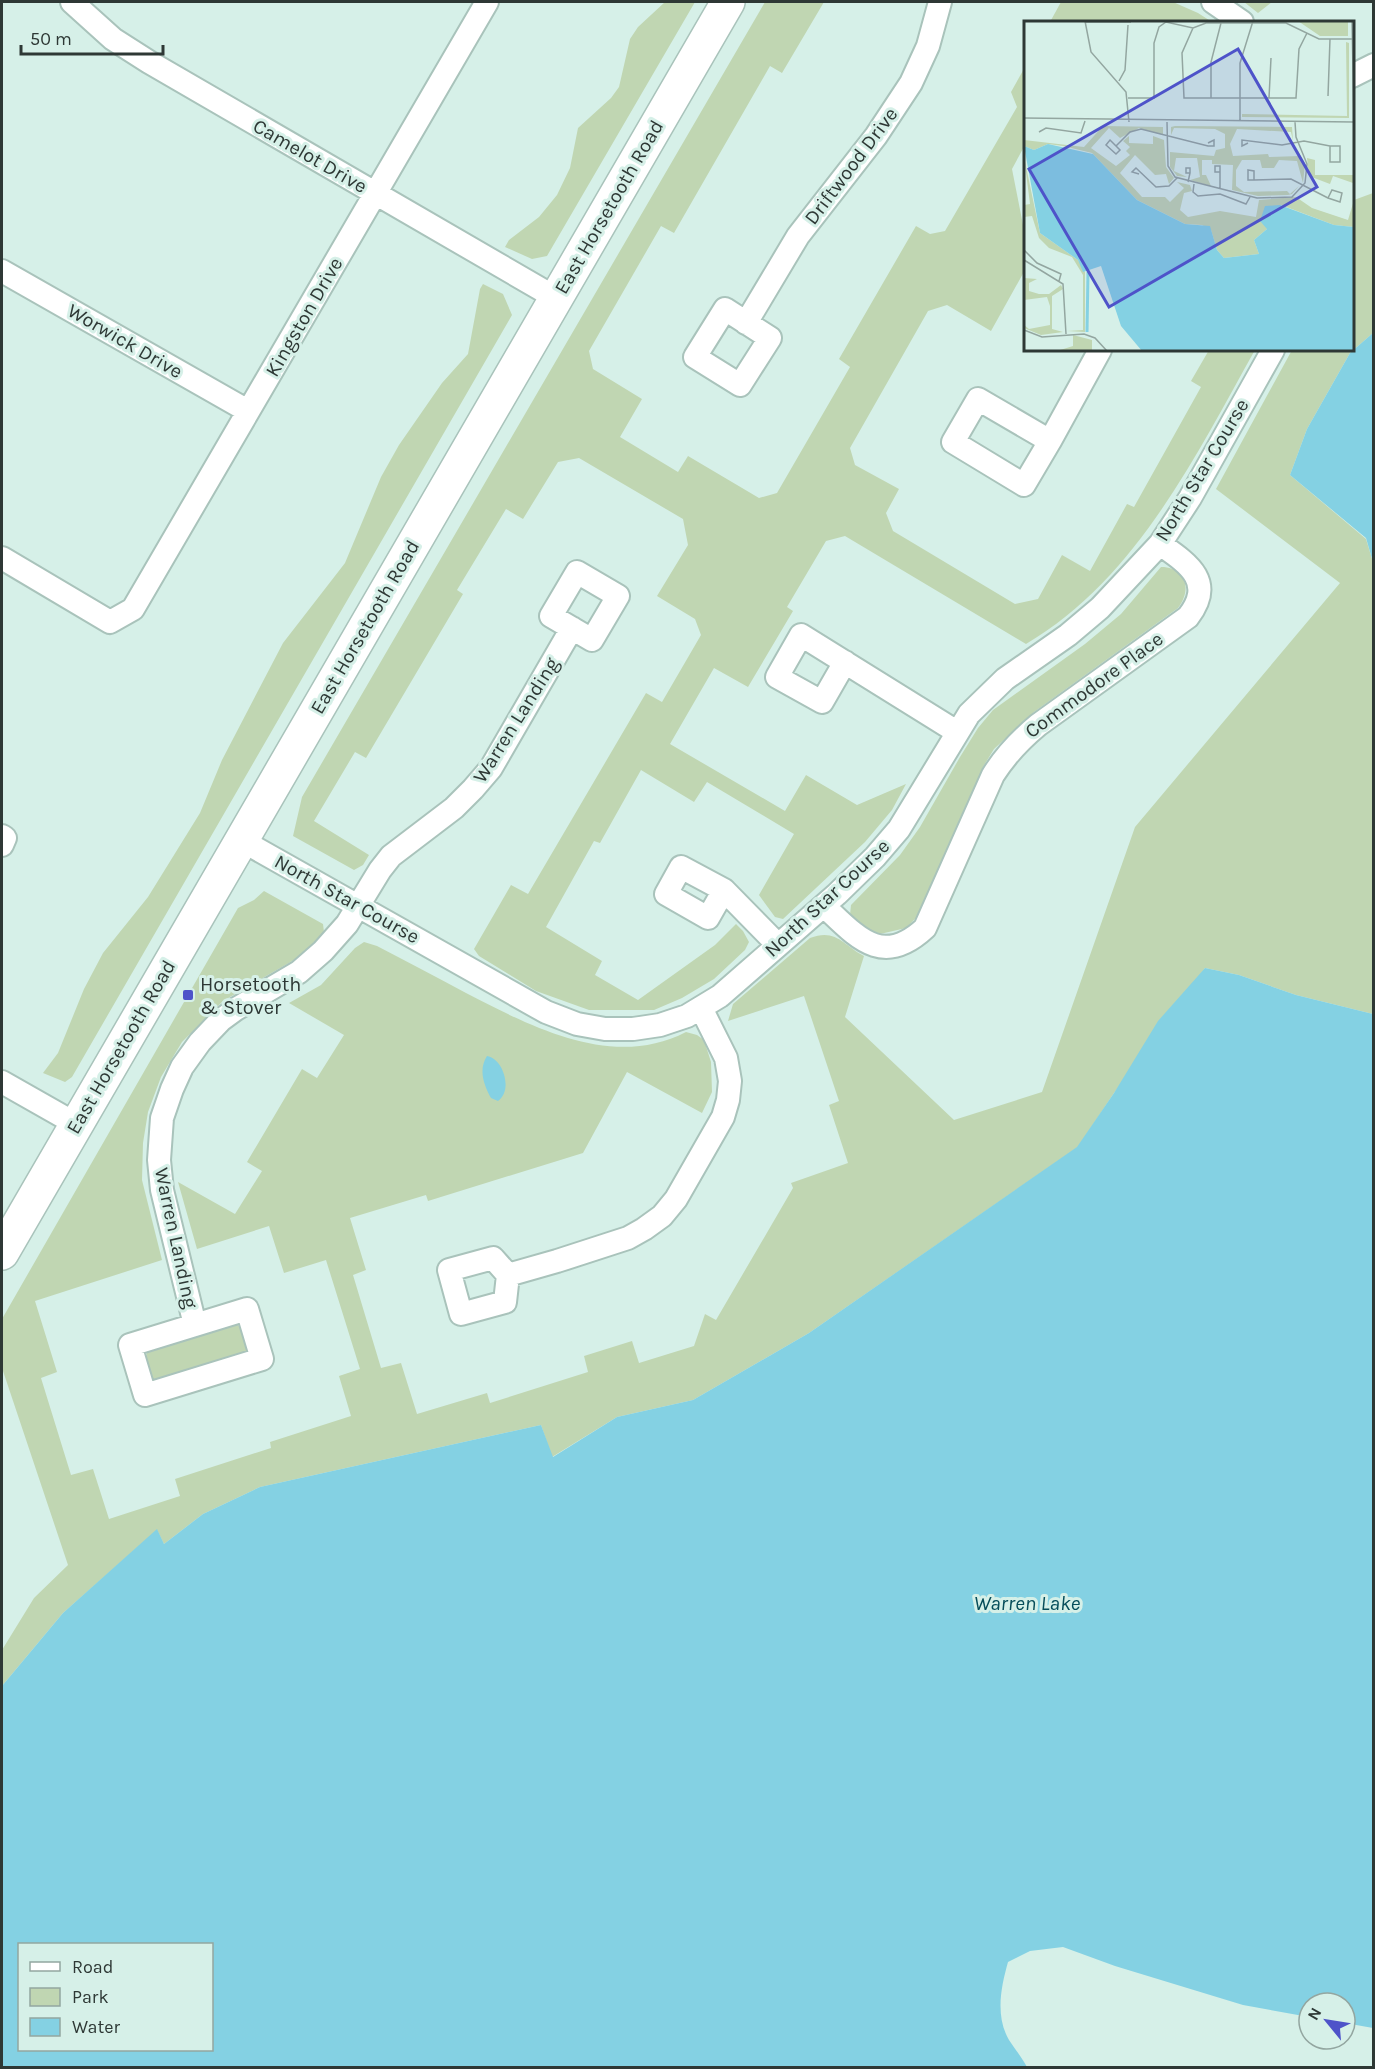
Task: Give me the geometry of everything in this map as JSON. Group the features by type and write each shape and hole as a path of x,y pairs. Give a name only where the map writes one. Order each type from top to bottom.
{"main road":[{"name":"East Horsetooth Road","path":"2,1252 728,2"}],"street":[{"name":"Camelot Drive","path":"72,2 113,39 149,62 556,298"},
{"name":"Kingston Drive","path":"2,558 110,622 133,609 488,2"},
{"name":"Driftwood Drive","path":"746,322 798,236 876,136 911,83 928,46 939,2"},
{"path":"1213,2 1241,21"},
{"path":"1354,75 1374,65"},
{"name":"Worwick Drive","path":"2,271 249,411"},
{"path":"1050,441 1099,351"},
{"name":"North Star Course","path":"241,840 546,1012 578,1024 605,1029 633,1029 660,1025 687,1016 720,996 824,906 875,857 913,808 969,714 991,691 1068,635 1100,608 1160,544 1190,498 1272,351"},
{"name":"Commodore Place","path":"824,906 857,937 872,945 886,947 903,944 915,938 925,928 993,776 1004,757 1038,725 1188,616 1196,607 1200,593 1194,571 1186,562 1160,544"},
{"name":"Warren Landing","path":"195,1325 162,1190 159,1160 162,1118 182,1067 200,1042 221,1020 299,972 323,951 347,924 391,856 454,808 473,789 490,768 572,628"},
{"path":"845,662 957,732"},
{"path":"2,836 5,838 2,845"},
{"path":"724,890 778,945"},
{"path":"508,1275 628,1238 662,1216 676,1199 723,1118 728,1100 730,1081 726,1058 702,1008"},
{"path":"2,1082 76,1124"},
{"name":"Warren Landing","path":"247,1309 262,1359 145,1395 130,1345 195,1325 247,1309"}],"green space":[{"path":"665,2 695,2 547,256 532,259 505,247 509,240 539,217 557,195 570,168 578,128 611,98 619,87 630,39 638,27"},
{"path":"765,2 824,2 782,73 770,66 674,233 661,226 589,351 593,369 642,399 620,437 678,472 688,456 759,498 777,493 850,367 839,359 916,226 930,234 945,231 1017,107 1011,92 1024,69 1024,147 1012,169 1024,226 1024,272 991,331 947,305 928,311 850,448 855,465 899,489 886,513 893,531 1015,604 1038,599 1062,555 1090,571 1127,504 1134,507 1201,387 1191,381 1208,351 1254,351 1185,473 1131,551 1100,586 1065,617 1026,644 845,536 826,541 787,607 793,611 748,687 714,668 670,744 785,811 806,775 857,805 906,784 892,810 865,842 783,919 775,917 759,895 794,834 707,782 694,802 641,770 600,843 594,841 546,927 602,961 595,975 638,1000 715,945 736,924 749,942 745,950 714,979 682,998 654,1010 589,1010 536,991 479,956 474,949 511,885 528,894 646,693 662,702 701,635 695,619 657,596 688,545 683,519 579,458 558,462 523,519 506,509 457,590 463,594 366,758 355,752 314,821 369,855 363,865 354,870 293,836 302,797"},
{"path":"1061,2 1173,2 1210,21 1051,21"},
{"path":"1244,2 1272,2 1258,13"},
{"path":"1373,193 1373,333 1354,350 1354,200"},
{"path":"483,284 503,294 512,315 72,1077 65,1082 43,1073 58,1053 84,989 103,953 148,897 200,813 222,760 283,643 345,563 381,477 399,445 442,383 468,354 480,289"},
{"path":"1291,351 1352,351 1307,429 1290,475 1366,539 1373,562 1373,1014 1296,995 1239,975 1205,968 1114,1093 1078,1147 809,1333 693,1400 617,1417 552,1457 541,1425 260,1487 203,1514 164,1544 157,1530 63,1613 2,1686 2,1650 34,1598 68,1565 2,1368 2,1319 238,908 254,900 264,891 323,924 324,932 301,956 223,1001 182,1042 161,1077 148,1112 143,1143 142,1180 162,1260 35,1301 57,1372 41,1378 71,1475 93,1469 109,1519 180,1496 175,1479 271,1448 270,1442 351,1416 339,1376 360,1369 326,1260 284,1273 269,1226 197,1249 178,1182 235,1214 262,1171 247,1162 302,1069 317,1078 344,1035 289,1003 321,985 355,948 364,942 377,946 518,1019 573,1040 630,1047 658,1043 686,1032 704,1040 711,1062 712,1092 702,1113 627,1072 583,1153 428,1201 426,1195 350,1218 366,1270 353,1275 381,1368 401,1363 417,1414 487,1393 490,1403 588,1372 584,1356 632,1341 639,1363 694,1346 705,1314 716,1320 793,1188 791,1183 848,1163 829,1105 839,1101 804,996 728,1021 733,1004 810,938 819,935 833,936 864,956 845,1017 954,1120 1042,1092 1135,827 1340,583 1216,489"},
{"path":"1161,567 1177,571 1184,581 1185,594 1178,608 1034,712 994,749 983,767 928,900 918,916 906,928 880,934 862,926 850,915 851,905 900,855 920,827 978,728 993,710 1085,644 1121,614"},
{"path":"236,1323 245,1337 246,1353 155,1382 146,1364 147,1352"}],"water":[{"path":"1373,333 1373,562 1366,538 1290,475 1307,429 1354,350"},
{"name":"Warren Lake","path":"1205,968 1239,975 1296,995 1373,1014 1373,2028 1357,2025 1357,1991 1297,1991 1297,2015 1243,2005 1115,1966 1063,1947 1030,1951 1008,1962 1003,1981 1002,2021 1009,2040 1027,2067 2,2067 2,1686 63,1613 157,1529 164,1544 203,1514 260,1487 541,1425 553,1457 617,1417 693,1400 809,1333 1077,1147 1114,1093 1158,1021"},
{"path":"487,1056 498,1063 505,1076 505,1090 498,1101 491,1098 484,1083 482,1072"}],"place":[{"name":"Horsetooth & Stover","path":"188,995"}]}
